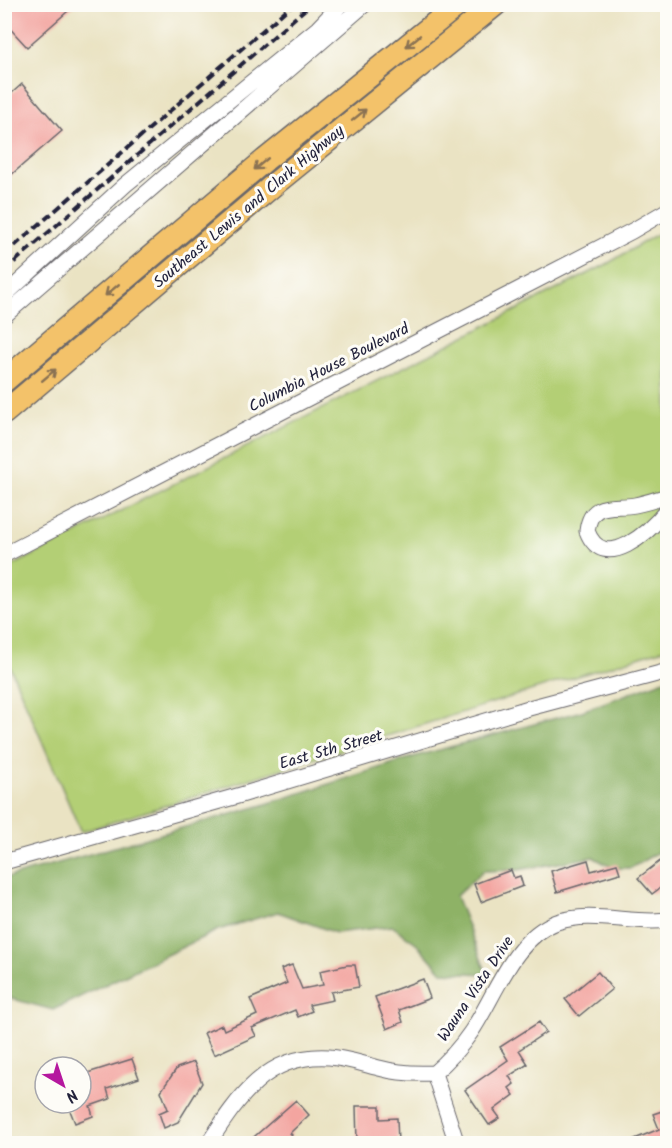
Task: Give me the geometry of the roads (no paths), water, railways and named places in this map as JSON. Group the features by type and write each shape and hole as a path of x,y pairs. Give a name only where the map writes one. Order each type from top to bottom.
{"highway":[{"name":"Southeast Lewis and Clark Highway","path":"4,381 265,160 459,4"},
{"name":"Southeast Lewis and Clark Highway","path":"4,413 277,182 496,4"}],"street":[{"path":"4,296 125,186 318,28 341,4"},
{"path":"4,316 365,4"},
{"name":"Columbia House Boulevard","path":"4,555 601,247 668,210"},
{"path":"668,496 634,505 604,507 594,512 588,522 587,531 597,546 604,551 616,550 634,541 668,509"},
{"name":"East 5th Street","path":"4,862 241,795 529,708 668,671"},
{"name":"Wauna Vista Drive","path":"434,1073 454,1055 471,1032 516,957 541,931 557,922 576,918 668,920"},
{"path":"208,1143 249,1087 275,1068 306,1059 329,1057 409,1074 434,1073 457,1143"}],"railway":[{"path":"4,255 293,4"},
{"path":"4,271 311,4"}]}
